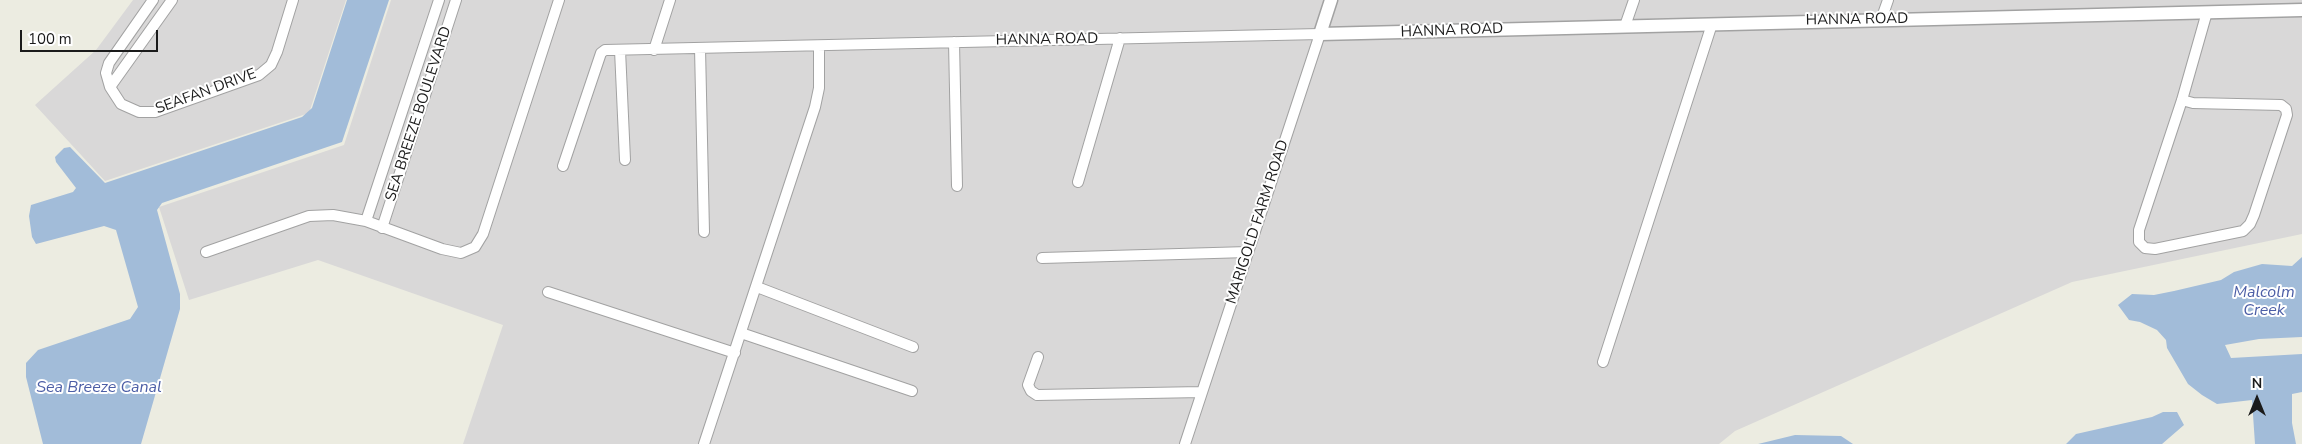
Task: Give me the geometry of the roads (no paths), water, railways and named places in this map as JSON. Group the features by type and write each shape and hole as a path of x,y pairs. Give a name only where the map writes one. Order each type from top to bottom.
{"street":[{"path":"110,87 106,73 109,63 153,0"},
{"path":"110,87 172,0"},
{"name":"SEAFAN DRIVE","path":"110,87 121,104 139,112 155,112 259,75 271,65 293,0"},
{"name":"SEA BREEZE BOULEVARD","path":"366,222 440,0"},
{"name":"SEA BREEZE BOULEVARD","path":"382,228 456,0"},
{"path":"206,252 309,216 333,215 366,222 442,249 461,253 475,247 480,241 559,0"},
{"path":"654,50 670,0"},
{"name":"MARIGOLD FARM ROAD","path":"1185,444 1331,0"},
{"path":"1625,26 1634,0"},
{"path":"1882,20 1888,0"},
{"name":"HANNA ROAD","path":"563,166 602,52 620,50 2302,10"},
{"path":"2182,100 2193,103 2280,105 2286,108 2286,115 2254,215 2244,231 2155,249 2146,248 2139,242 2138,230 2182,100 2207,12"},
{"path":"1603,362 1712,24"},
{"path":"1078,182 1120,38"},
{"path":"954,42 957,186"},
{"path":"704,444 818,98 819,46"},
{"path":"700,48 704,232"},
{"path":"620,50 624,160"},
{"path":"1042,258 1248,252"},
{"path":"757,287 913,347"},
{"path":"548,292 735,353"},
{"path":"742,332 912,391"},
{"path":"1038,357 1028,385 1031,391 1037,395 1202,392"}],"water":[{"name":"Sea Breeze Canal","path":"347,0 389,0 342,142 162,203 157,210 180,294 180,309 141,444 43,444 26,377 26,363 38,350 130,319 138,307 116,230 104,226 36,244 32,237 29,216 31,205 73,192 76,188 56,162 55,157 64,148 70,147 105,183 302,117 312,108"},
{"name":"Malcolm Creek","path":"2302,257 2302,337 2259,339 2225,345 2231,358 2302,354 2302,392 2292,394 2292,423 2296,444 2255,444 2252,400 2217,404 2202,395 2188,384 2167,348 2166,340 2157,330 2140,322 2129,320 2118,305 2132,294 2154,295 2174,291 2221,280 2234,272 2262,264 2292,266"},
{"path":"2163,412 2177,412 2184,425 2162,444 2066,444 2076,434 2152,417"},
{"path":"1795,435 1841,436 1853,444 1758,444"}]}
